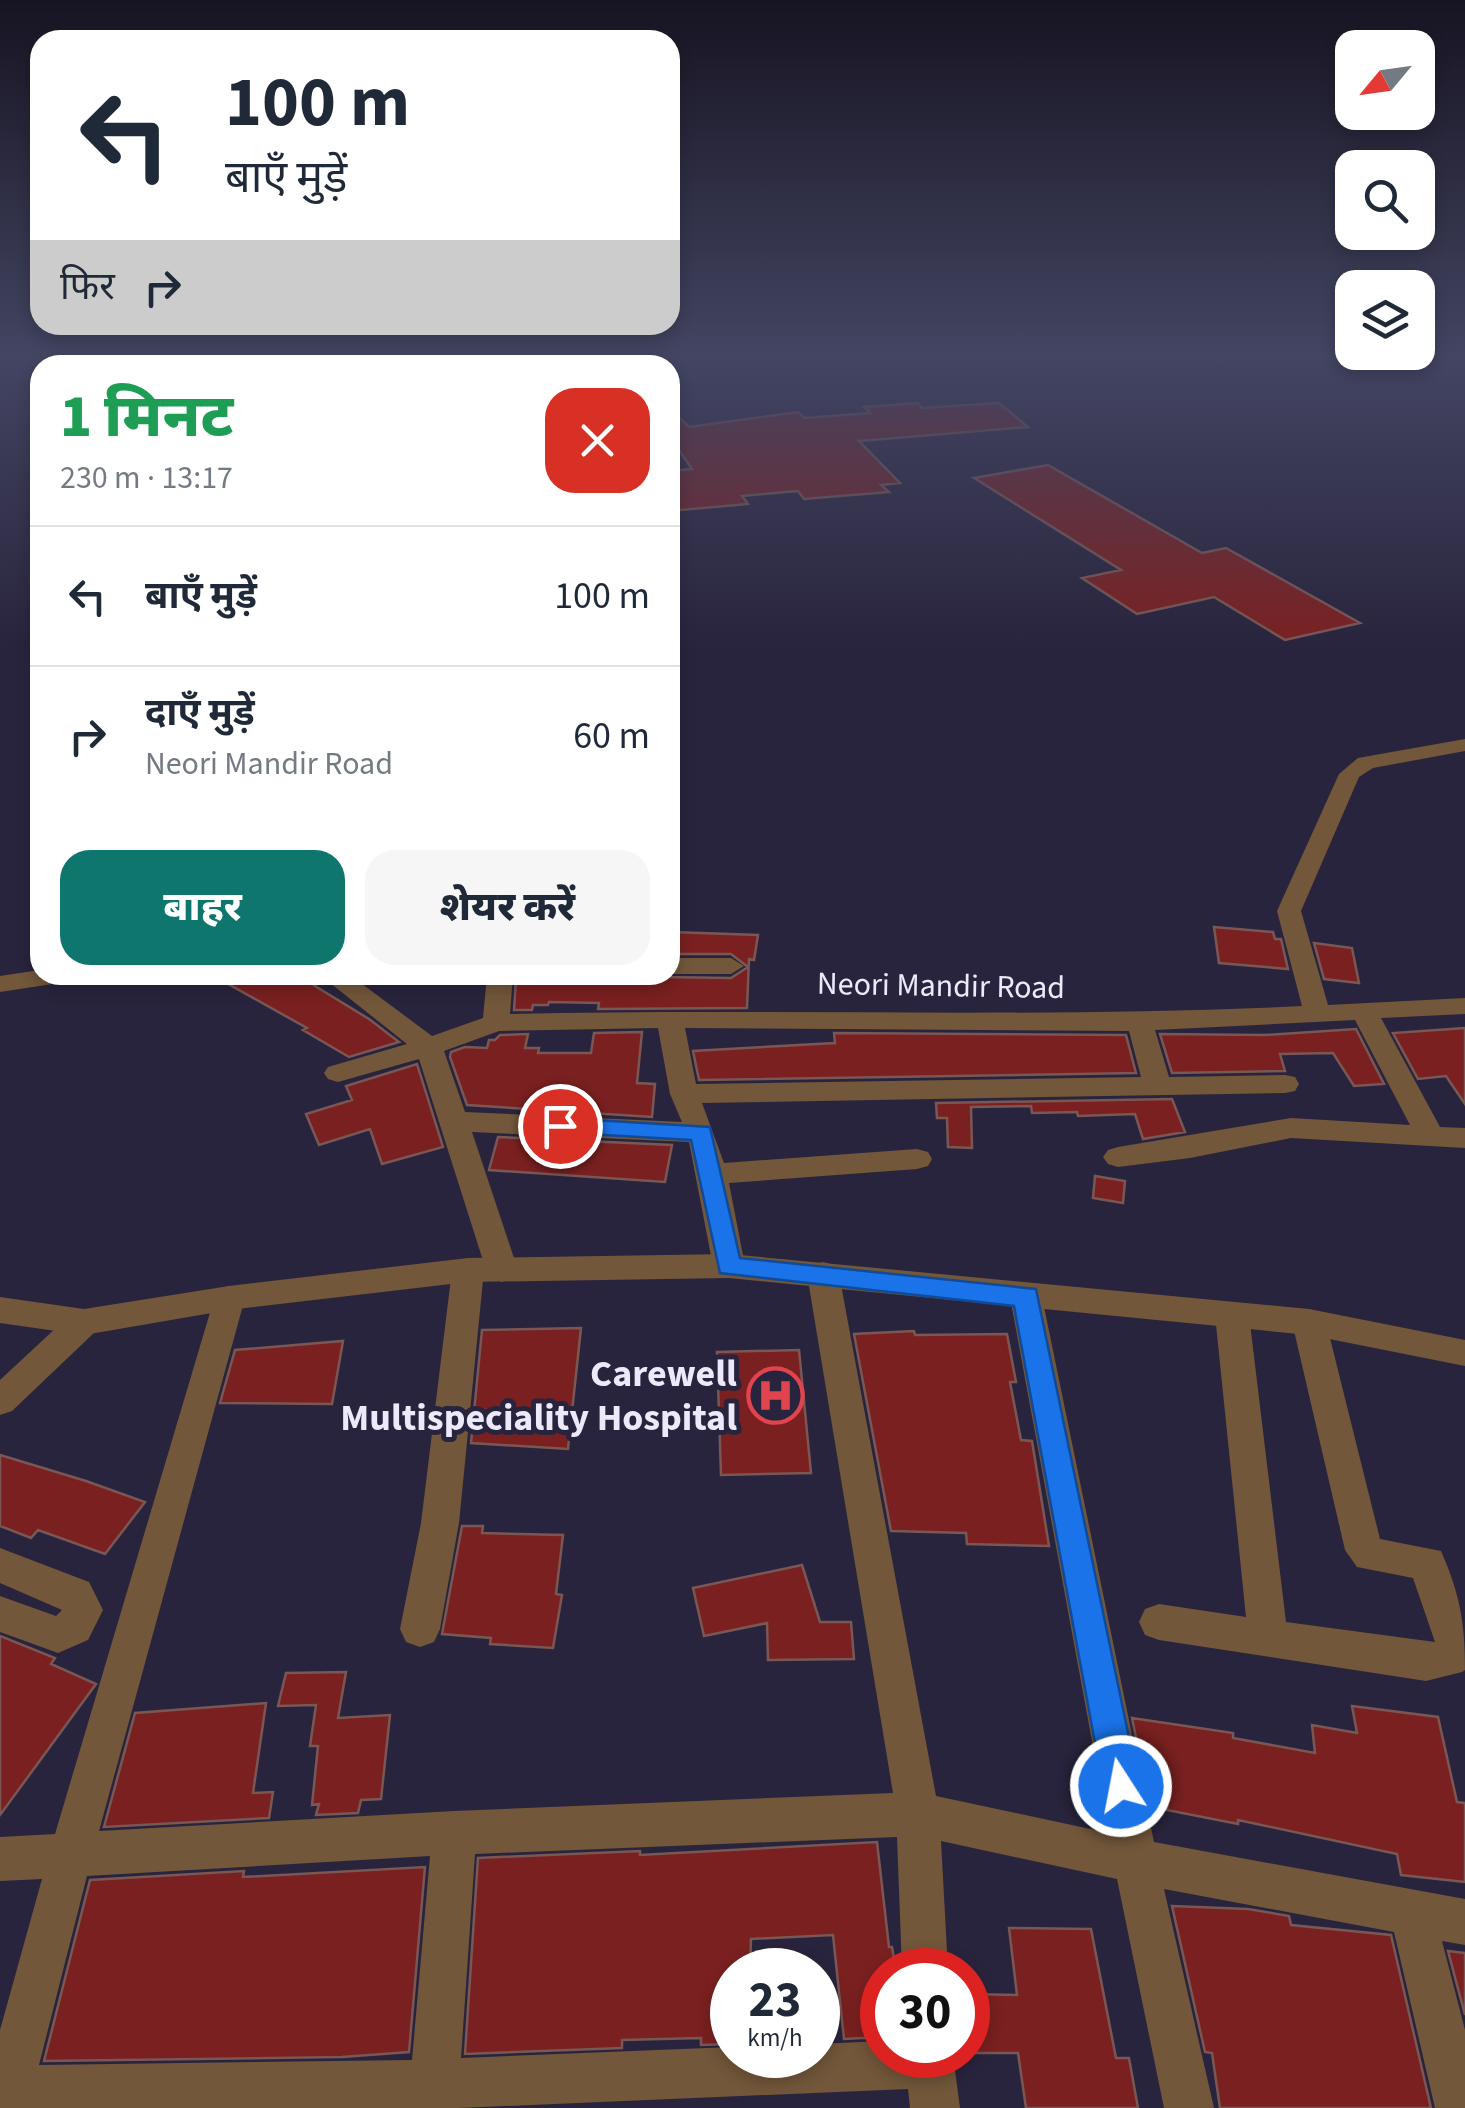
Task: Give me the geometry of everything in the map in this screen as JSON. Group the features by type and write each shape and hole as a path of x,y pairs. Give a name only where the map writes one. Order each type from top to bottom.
{"street":[{"path":"1318,1016 1289,912 1350,774 1366,762 1465,745"},
{"path":"680,966 732,966"},
{"path":"0,984 30,979"},
{"path":"346,985 430,1047 454,1121 485,1270 420,1629"},
{"path":"496,1023 499,985"},
{"name":"Neori Mandir Road","path":"338,1073 496,1023 1140,1023 1465,1006"},
{"path":"1364,1012 1432,1139"},
{"path":"670,1020 684,1094 701,1132 712,1174 729,1266"},
{"path":"1140,1023 1157,1084"},
{"path":"684,1094 1285,1084"},
{"path":"454,1121 701,1132"},
{"path":"1118,1157 1190,1148 1291,1128 1465,1138"},
{"path":"712,1174 917,1159"},
{"path":"0,1310 84,1322 229,1298 485,1270 729,1266 1309,1322 1465,1353"},
{"path":"822,1274 918,1814 924,1948"},
{"path":"1026,1297 1136,1861 1189,2108"},
{"path":"229,1298 4,2096 434,2096 881,2078"},
{"path":"1232,1315 1268,1638"},
{"path":"0,1401 84,1322"},
{"path":"1159,1622 1426,1662 1450,1659 1457,1649 1427,1562 1370,1555 1364,1550 1309,1322"},
{"path":"0,1565 75,1595 83,1610 74,1627 58,1635 0,1614"},
{"path":"0,1859 454,1833 918,1814 1136,1861 1465,1922"},
{"path":"434,2096 454,1833"},
{"path":"1412,1912 1460,2108"}],"building":[{"path":"681,452 870,452 900,483 881,485 889,492 804,499 798,491 785,492 742,496 748,504 680,510 680,470 692,469"},
{"path":"1048,465 1202,553 1226,548 1360,623 1285,640 1214,597 1137,614 1082,578 1121,570 974,478"},
{"path":"1214,927 1273,932 1275,939 1281,939 1288,969 1219,963"},
{"path":"680,932 758,935 754,960 749,959 747,1008 598,1009 599,1003 549,1002 533,1005 532,1010 514,1010 516,985 680,985 680,977 731,978 748,967 731,954 680,954"},
{"path":"1314,943 1352,948 1359,983 1324,979"},
{"path":"230,985 313,985 399,1042 349,1057 303,1030 307,1028"},
{"path":"1465,1028 1465,1104 1446,1076 1418,1079 1393,1033"},
{"path":"1356,1029 1384,1084 1354,1086 1333,1053 1280,1054 1285,1071 1172,1073 1160,1034 1265,1035"},
{"path":"642,1032 637,1083 655,1084 652,1117 467,1105 450,1057 451,1052 465,1047 487,1048 489,1040 500,1035 528,1034 525,1048 539,1048 538,1053 591,1053 594,1033"},
{"path":"834,1033 1126,1035 1136,1073 699,1080 693,1051 835,1043"},
{"path":"417,1064 443,1147 382,1164 370,1129 319,1145 306,1114 352,1100 346,1086"},
{"path":"1172,1099 1185,1132 1143,1139 1135,1114 1078,1116 1077,1112 1032,1113 1031,1106 971,1107 972,1148 948,1147 947,1118 937,1118 936,1103"},
{"path":"498,1137 672,1145 665,1182 489,1170"},
{"path":"1095,1176 1125,1181 1123,1203 1093,1198"},
{"path":"581,1328 568,1449 471,1443 482,1330"},
{"path":"914,1331 915,1335 1007,1334 1016,1382 1010,1382 1021,1440 1032,1441 1049,1546 967,1544 966,1533 891,1531 854,1334"},
{"path":"343,1341 332,1404 220,1403 235,1350"},
{"path":"799,1350 811,1473 721,1475 717,1352"},
{"path":"0,1455 145,1502 105,1554 38,1530 31,1538 0,1526"},
{"path":"462,1526 483,1526 482,1533 563,1535 556,1594 562,1595 553,1648 490,1644 491,1638 442,1634"},
{"path":"802,1565 820,1622 851,1622 854,1659 768,1660 767,1623 704,1636 693,1588"},
{"path":"0,1636 55,1658 51,1664 96,1684 0,1815"},
{"path":"346,1672 338,1718 390,1715 381,1799 361,1800 358,1813 316,1815 319,1804 312,1805 318,1746 310,1746 316,1705 278,1706 286,1673"},
{"path":"266,1703 253,1793 273,1792 269,1818 104,1827 135,1713"},
{"path":"1352,1706 1438,1717 1457,1802 1465,1803 1465,1882 1401,1875 1397,1854 1238,1820 1238,1824 1167,1810 1167,1804 1149,1800 1132,1718 1233,1733 1233,1738 1315,1753 1312,1725 1357,1733"},
{"path":"877,1842 889,1947 892,1948 860,1948 860,2038 844,2039 840,1948 834,1948 833,1935 751,1939 751,1948 710,1948 710,2045 701,2045 701,2038 622,2040 622,2048 465,2054 478,1858 640,1851 640,1855"},
{"path":"425,1867 409,2052 342,2057 44,2061 90,1880 244,1871 243,1877"},
{"path":"1172,1906 1248,1909 1289,1916 1291,1925 1391,1935 1431,2108 1220,2108 1212,2053 1205,2052"},
{"path":"1009,1928 1091,1929 1116,2058 1129,2058 1138,2108 1026,2108 1018,2053 990,2053 990,1994 1017,1995"},
{"path":"1448,1951 1465,1953 1465,2015"}],"place":[{"name":"Carewell Multispeciality Hospital","path":"776,1396"}],"route":[{"path":"560,1126 701,1132 729,1266 1026,1297 1121,1786"}]}
